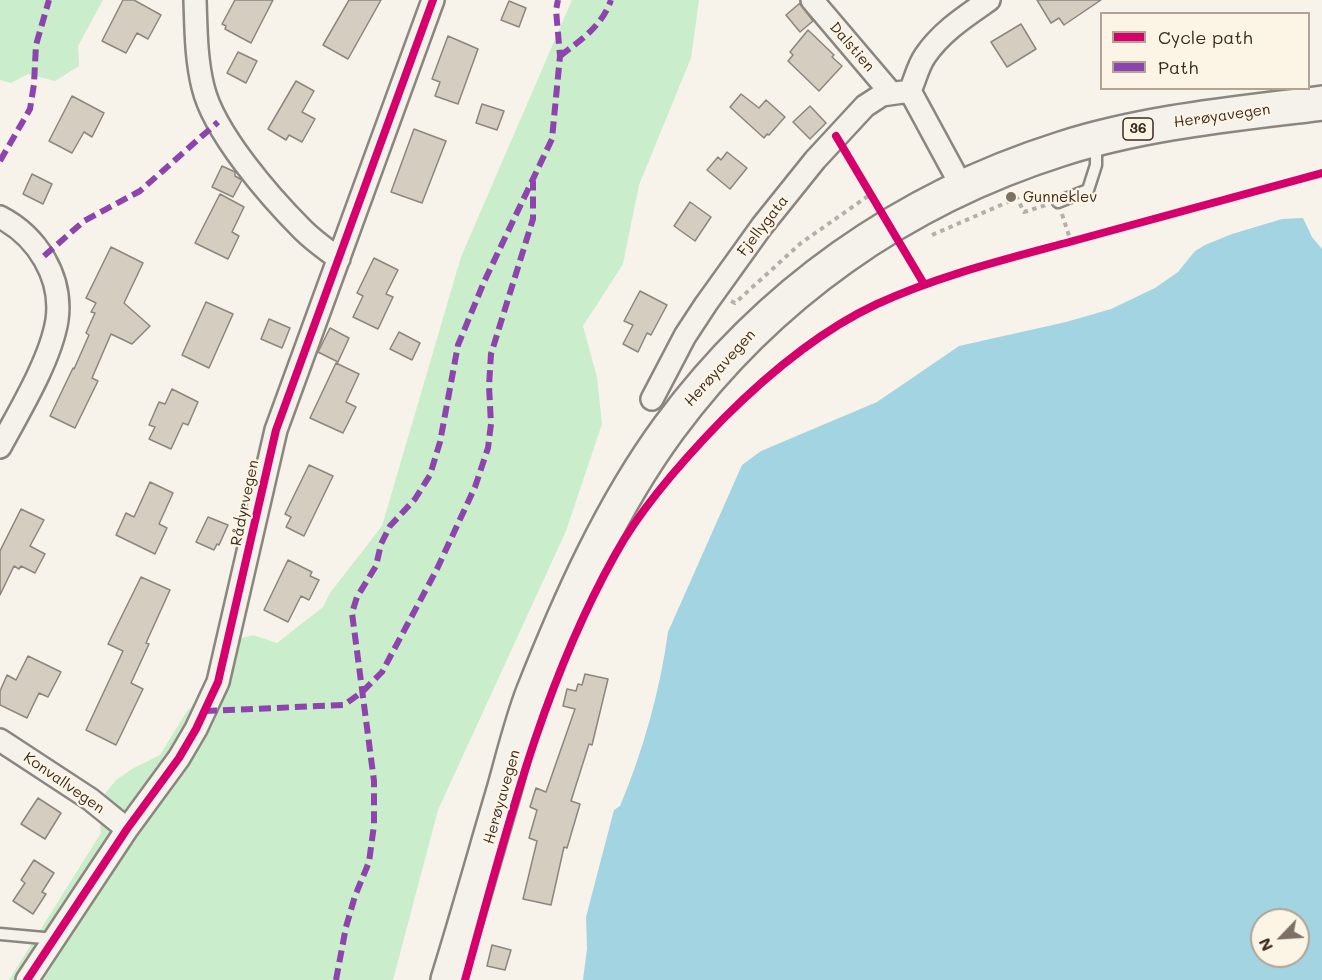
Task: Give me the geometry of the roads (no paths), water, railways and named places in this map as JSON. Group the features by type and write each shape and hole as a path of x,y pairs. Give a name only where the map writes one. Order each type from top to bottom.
{"highway":[{"name":"Herøyavegen","path":"448,980 532,697 575,595 620,505 667,430 720,364 790,297 825,269 890,226 962,187 1038,156 1131,130 1214,116 1322,103"}],"street":[{"path":"195,0 197,58 203,89 211,112 232,146 260,181 304,231 339,259"},
{"name":"Rådyrvegen","path":"27,980 127,829 179,758 196,729 218,682 276,430 433,0"},
{"name":"Dalstien","path":"812,0 901,92"},
{"path":"962,187 901,92 936,42 952,26 989,0"},
{"name":"Fjellygata","path":"652,399 685,336 762,226 845,126 865,106 882,95 901,92"},
{"path":"0,217 11,222 27,236 44,256 52,276 57,300 57,320 52,340 40,369 0,447"},
{"name":"Konvallvegen","path":"0,740 90,800 127,829"}],"lane":[{"path":"1058,202 1088,190 1096,165 1096,139"},
{"path":"0,934 55,939"}],"water":[{"path":"1303,218 1312,237 1322,249 1322,980 583,980 587,949 586,917 614,810 620,806 650,720 668,632 742,465 761,451 877,402 959,346 1066,322 1111,309 1155,288 1178,272 1195,251 1232,234 1282,219"}],"place":[{"name":"Gunneklev","path":"1011,197"}]}
